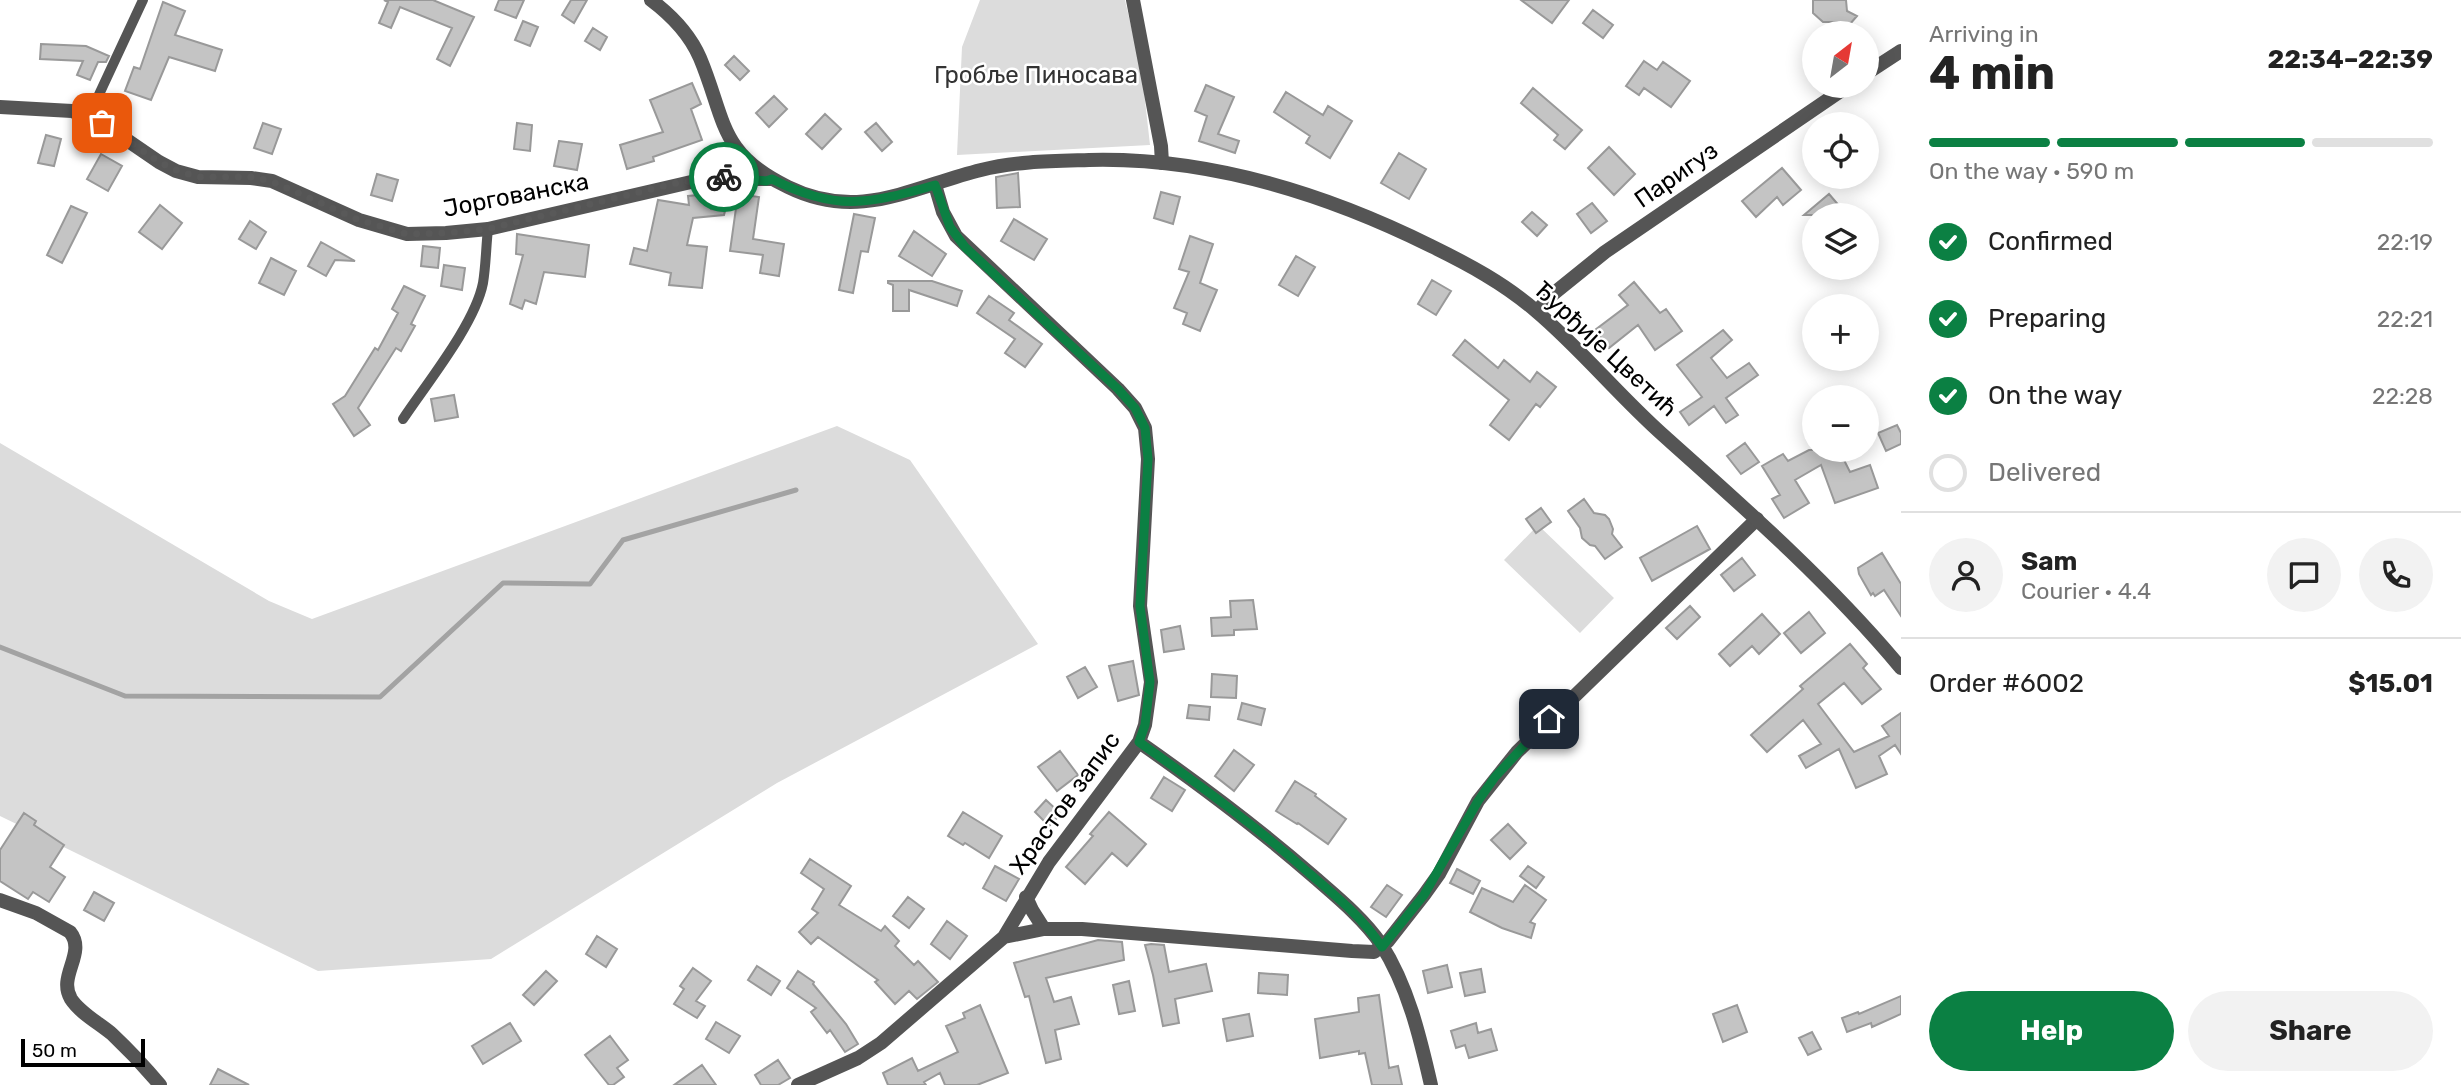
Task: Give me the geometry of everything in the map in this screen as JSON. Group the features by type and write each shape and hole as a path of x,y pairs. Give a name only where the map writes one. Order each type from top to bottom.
{"street":[{"name":"Ђурђије Цветић","path":"651,0 670,15 690,39 700,57 722,125 730,139 752,166 792,189 834,202 860,203 886,200 1004,165 1088,160 1161,163 1240,177 1354,211 1464,262 1537,311 1658,430 1802,562 1901,668"},
{"path":"1133,0 1161,146 1161,163"},
{"path":"1880,65 1901,51"},
{"name":"Паригуз","path":"1537,311 1553,294 1605,251 1830,98"},
{"name":"Јоргованска","path":"0,107 72,111 102,123 159,162 189,175 251,177 271,181 359,220 407,234 488,229 704,179 772,179"},
{"name":"Храстов запис","path":"798,1085 849,1063 881,1043 1004,937 1049,862 1139,742 1145,725 1150,682 1140,606 1148,459 1145,428 1135,408 1118,389 956,236 943,212 935,185"},
{"path":"1004,937 1044,929 1144,933 1374,952 1382,947 1424,895 1478,801 1517,752 1757,519"},
{"path":"1139,742 1207,790 1291,857 1366,924 1382,947 1409,1002 1432,1085"},
{"path":"1026,897 1044,929"},
{"path":"0,900 36,913 71,932 76,948 67,978 71,999 142,1063 160,1085"}],"lane":[{"path":"89,117 143,0"},
{"path":"403,419 473,311 482,284 488,229"}],"green space":[{"name":"Гробље Пиносава","path":"980,0 1125,0 1142,74 1150,145 957,155 962,47"},
{"path":"837,426 910,460 1038,644 777,783 491,959 318,971 0,816 0,443 269,601 312,619"},
{"path":"1538,525 1614,598 1580,633 1504,560"}],"building":[{"path":"384,0 433,0 474,17 450,66 437,59 452,28 400,7 391,28 379,23 388,2"},
{"path":"499,0 524,0 516,18 495,10"},
{"path":"571,0 587,0 574,23 562,15"},
{"path":"1521,0 1569,0 1552,23"},
{"path":"1813,0 1846,0 1847,11 1857,16 1853,21 1822,21 1813,13"},
{"path":"163,2 185,11 175,35 222,50 215,71 169,57 151,100 125,91 134,67 140,69"},
{"path":"1593,10 1613,25 1603,38 1583,23"},
{"path":"523,21 538,27 530,46 515,40"},
{"path":"593,28 607,37 600,50 585,41"},
{"path":"41,44 86,46 109,56 106,62 98,62 90,80 77,75 83,61 40,59"},
{"path":"734,56 749,71 740,80 725,65"},
{"path":"1644,61 1657,70 1663,62 1690,81 1671,107 1644,88 1639,95 1626,86"},
{"path":"692,83 701,104 691,109 702,140 653,157 654,161 627,169 620,145 663,132 650,100"},
{"path":"1206,85 1234,97 1218,134 1239,141 1235,153 1199,141 1207,116 1195,111"},
{"path":"1533,88 1582,130 1565,149 1554,140 1558,135 1521,103"},
{"path":"1286,92 1323,115 1328,106 1352,121 1330,158 1306,143 1310,136 1274,112"},
{"path":"774,96 787,109 769,127 756,113"},
{"path":"825,114 841,129 822,149 806,134"},
{"path":"263,123 281,129 272,154 254,148"},
{"path":"517,123 532,125 530,151 514,149"},
{"path":"876,123 892,142 882,151 865,132"},
{"path":"46,135 61,139 54,166 38,163"},
{"path":"559,141 582,144 577,170 554,166"},
{"path":"1609,147 1635,174 1614,195 1588,168"},
{"path":"1399,153 1426,169 1409,199 1381,183"},
{"path":"101,154 122,166 108,191 87,179"},
{"path":"1782,168 1801,190 1783,205 1777,197 1756,217 1742,201"},
{"path":"1018,173 1020,207 997,208 996,177"},
{"path":"377,174 398,180 392,201 371,195"},
{"path":"1161,192 1180,197 1173,224 1154,218"},
{"path":"709,194 711,209 725,211 724,215 693,218 687,245 707,247 702,288 669,285 671,273 630,264 634,248 647,251 658,200 689,205 688,196"},
{"path":"738,194 759,197 753,239 784,244 779,276 760,273 763,255 730,251"},
{"path":"1829,194 1837,203 1818,203"},
{"path":"1592,203 1607,221 1591,233 1577,214"},
{"path":"160,205 182,223 162,249 139,232"},
{"path":"71,206 87,213 62,263 47,255"},
{"path":"1532,212 1547,225 1537,236 1522,222"},
{"path":"854,214 875,218 868,252 861,251 853,293 839,290"},
{"path":"1014,219 1047,239 1034,260 1001,241"},
{"path":"250,221 266,232 256,249 239,239"},
{"path":"914,231 946,254 932,276 899,256"},
{"path":"517,234 589,245 585,277 544,272 536,304 525,300 522,309 510,304 523,255 516,254"},
{"path":"1190,236 1213,244 1200,283 1217,290 1200,331 1183,324 1187,313 1174,308 1189,272 1179,269"},
{"path":"321,242 355,261 335,260 326,276 308,266"},
{"path":"423,246 440,248 438,268 421,266"},
{"path":"1296,256 1315,267 1298,296 1279,285"},
{"path":"271,258 296,271 284,295 259,283"},
{"path":"444,265 465,268 462,290 441,286"},
{"path":"1432,280 1451,291 1436,315 1418,304"},
{"path":"888,281 932,281 962,291 957,306 909,290 909,311 893,311 893,285"},
{"path":"1634,282 1660,313 1666,309 1682,331 1655,350 1638,325 1609,348 1595,330 1628,305 1619,295"},
{"path":"404,286 425,296 411,324 415,326 401,351 396,348 358,408 370,425 354,436 333,404 345,396 375,348 378,350 398,313 392,309"},
{"path":"989,296 1014,313 1009,320 1042,344 1025,367 1005,353 1015,339 977,313"},
{"path":"1723,330 1732,340 1711,358 1727,378 1749,363 1758,375 1726,398 1738,415 1726,423 1714,406 1689,425 1680,412 1702,397 1677,365"},
{"path":"1465,340 1498,368 1504,360 1530,382 1537,372 1556,387 1540,407 1536,404 1509,440 1490,425 1509,400 1453,355"},
{"path":"454,395 458,417 435,421 431,399"},
{"path":"1897,425 1901,433 1901,444 1886,451 1879,433"},
{"path":"1745,443 1759,462 1741,474 1727,456"},
{"path":"1783,454 1788,461 1802,454 1802,462 1845,462 1850,472 1870,465 1878,488 1835,503 1821,465 1795,480 1809,503 1784,518 1772,499 1780,495 1762,466"},
{"path":"1584,499 1594,513 1605,515 1609,519 1612,534 1622,547 1605,559 1595,546 1582,538 1580,528 1568,511"},
{"path":"1541,508 1551,522 1536,533 1526,519"},
{"path":"1697,526 1710,549 1652,581 1640,558"},
{"path":"1882,553 1901,584 1901,616 1884,590 1875,596 1873,593 1871,595 1859,574 1858,568"},
{"path":"1742,558 1755,575 1734,591 1721,575"},
{"path":"1253,600 1257,629 1234,630 1234,635 1212,636 1211,618 1231,617 1230,601"},
{"path":"1690,606 1700,617 1677,639 1666,628"},
{"path":"1809,612 1825,633 1801,653 1784,633"},
{"path":"1762,614 1780,634 1759,654 1752,646 1730,666 1719,654"},
{"path":"1180,626 1184,649 1164,652 1161,630"},
{"path":"1850,644 1867,664 1863,668 1881,689 1862,704 1844,683 1818,704 1854,752 1889,736 1882,726 1901,713 1901,754 1895,745 1879,756 1887,774 1856,788 1839,749 1806,768 1799,756 1821,744 1803,720 1767,752 1751,735 1803,689 1800,686"},
{"path":"1133,661 1139,695 1118,701 1109,666"},
{"path":"1085,667 1097,687 1078,698 1067,677"},
{"path":"1212,674 1237,676 1236,698 1211,697"},
{"path":"1242,703 1265,709 1261,725 1238,719"},
{"path":"1189,705 1210,707 1209,720 1187,718"},
{"path":"1234,750 1254,765 1234,791 1215,776"},
{"path":"1060,751 1078,775 1057,791 1038,767"},
{"path":"1164,777 1185,790 1172,811 1151,798"},
{"path":"1295,781 1316,794 1315,796 1346,819 1328,844 1276,811"},
{"path":"1046,800 1061,814 1049,826 1035,812"},
{"path":"963,812 1002,836 989,858 948,836"},
{"path":"1109,812 1146,844 1127,866 1112,853 1085,884 1066,867 1093,836 1090,834"},
{"path":"24,813 36,821 34,825 64,845 50,867 65,877 49,902 33,892 28,899 0,881 0,850"},
{"path":"1508,824 1526,843 1510,859 1491,840"},
{"path":"810,859 851,886 839,905 881,931 885,926 899,941 895,946 914,965 918,961 938,982 917,999 909,991 895,1004 875,982 878,980 818,937 811,944 799,932 818,913 812,909 824,889 801,873"},
{"path":"995,866 1019,879 1006,901 983,888"},
{"path":"1528,866 1544,877 1536,888 1520,876"},
{"path":"1457,869 1480,881 1473,894 1450,883"},
{"path":"1387,885 1402,895 1386,917 1371,907"},
{"path":"1525,885 1546,900 1530,922 1535,924 1531,938 1502,928 1470,912 1482,888 1513,902"},
{"path":"94,892 114,903 104,921 84,910"},
{"path":"908,897 924,909 909,928 893,916"},
{"path":"947,921 967,936 950,959 931,944"},
{"path":"597,936 617,949 606,967 586,954"},
{"path":"1098,940 1122,942 1124,960 1046,978 1054,1002 1071,997 1079,1024 1055,1030 1061,1059 1046,1063 1029,996 1025,997 1014,963"},
{"path":"1145,945 1164,945 1169,972 1206,964 1212,991 1175,999 1179,1023 1163,1026"},
{"path":"1447,965 1452,987 1428,993 1423,971"},
{"path":"757,966 780,981 771,995 748,980"},
{"path":"693,968 711,981 696,1001 705,1006 697,1018 674,1004 684,989 680,986"},
{"path":"1481,969 1485,992 1465,996 1460,973"},
{"path":"546,971 557,981 534,1005 523,995"},
{"path":"798,971 814,982 858,1044 845,1052 830,1030 827,1033 811,1012 816,1008 787,988"},
{"path":"1259,973 1288,975 1287,995 1258,993"},
{"path":"1129,981 1135,1011 1119,1014 1113,985"},
{"path":"1379,995 1389,1068 1398,1066 1402,1085 1372,1085 1365,1053 1359,1054 1359,1051 1320,1058 1315,1019 1359,1012 1358,998"},
{"path":"1901,996 1901,1014 1872,1027 1871,1023 1847,1032 1842,1018 1858,1012 1859,1014"},
{"path":"980,1005 1008,1073 977,1085 945,1085 940,1073 924,1082 926,1085 888,1085 883,1073 912,1058 918,1071 958,1052 946,1026 965,1018 963,1013"},
{"path":"1737,1005 1747,1032 1723,1042 1713,1014"},
{"path":"1249,1014 1253,1036 1227,1041 1223,1019"},
{"path":"716,1022 740,1036 729,1053 706,1039"},
{"path":"510,1023 521,1041 483,1064 472,1046"},
{"path":"1476,1023 1478,1033 1491,1029 1497,1050 1469,1058 1465,1045 1456,1048 1451,1031"},
{"path":"1812,1032 1821,1049 1808,1055 1799,1038"},
{"path":"610,1036 628,1060 617,1068 624,1077 613,1085 609,1085 585,1055"},
{"path":"778,1060 790,1078 778,1085 761,1085 755,1075"},
{"path":"702,1065 716,1085 674,1085"},
{"path":"218,1069 249,1085 210,1085"}],"waterway":[{"path":"0,647 125,696 380,697 503,583 590,584 623,540 796,490"}],"way so far":[{"path":"102,123 159,162 176,170 198,177 251,177 271,181 359,220 407,234 488,229 677,183 724,177"}],"route":[{"path":"724,177 766,181 772,179 811,196 834,202 860,203 886,200 935,185 950,227 965,247 1118,389 1135,408 1145,428 1148,459 1140,606 1150,668 1150,700 1139,742 1207,790 1291,857 1366,924 1382,947 1438,874 1478,801 1495,777 1549,719"}]}
